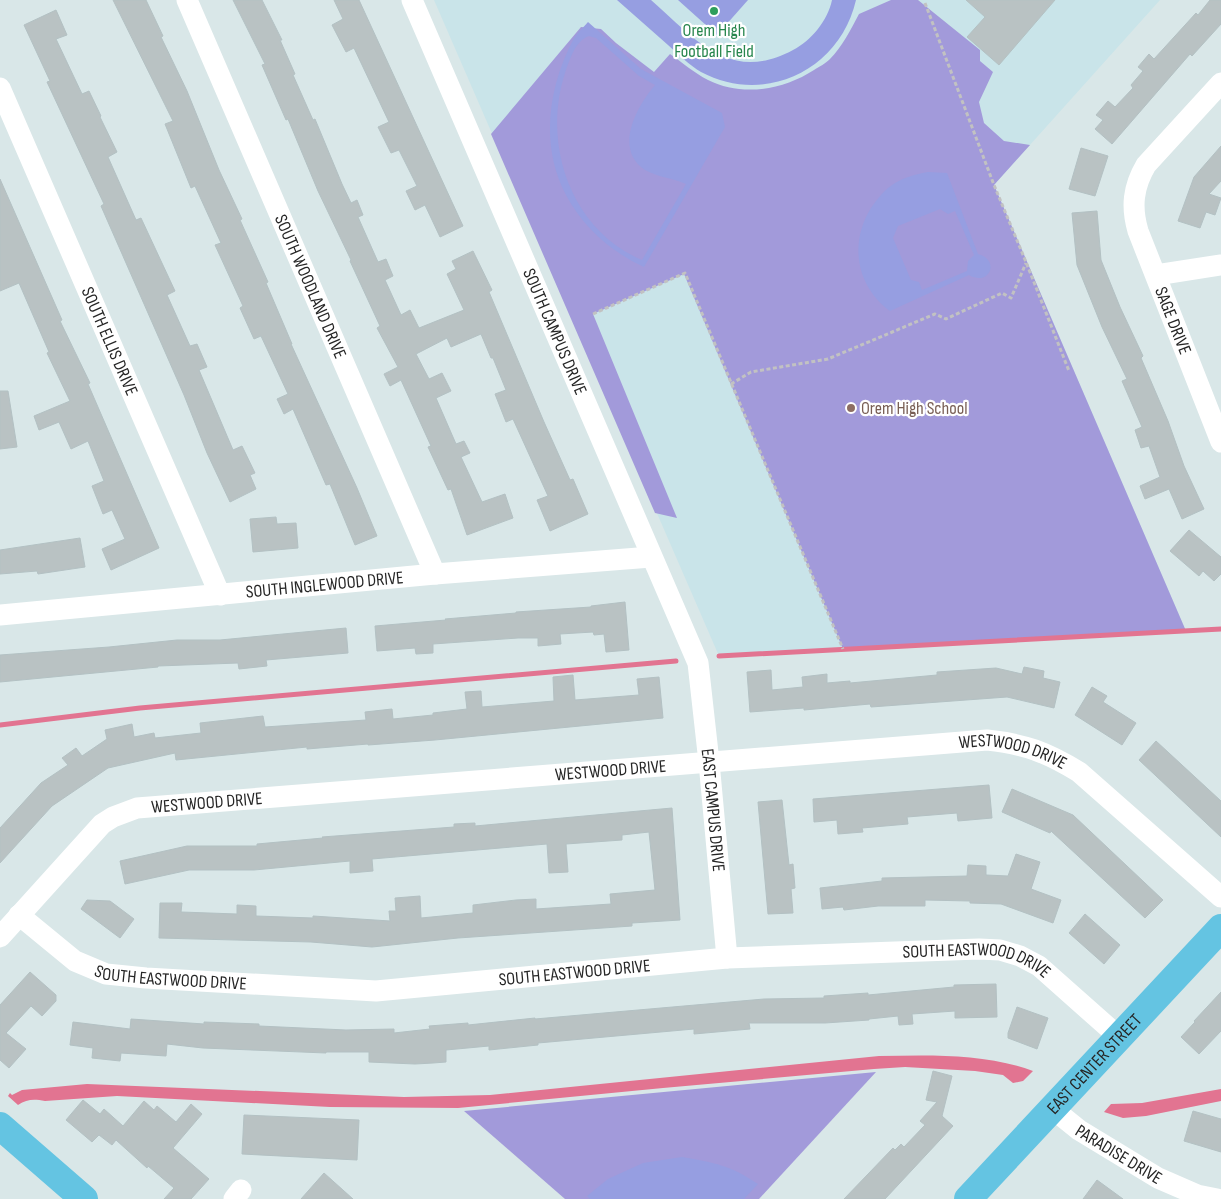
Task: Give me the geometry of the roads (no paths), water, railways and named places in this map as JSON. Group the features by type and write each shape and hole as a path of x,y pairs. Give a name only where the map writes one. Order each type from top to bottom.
{"main road":[{"name":"EAST CENTER STREET","path":"968,1199 1221,928"},
{"path":"0,1126 84,1199"}],"street":[{"name":"SOUTH WOODLAND DRIVE","path":"187,0 435,574"},
{"name":"SOUTH CAMPUS DRIVE","path":"412,0 698,664"},
{"name":"SAGE DRIVE","path":"1221,83 1146,165 1139,177 1133,197 1134,218 1138,231 1221,442"},
{"name":"SOUTH ELLIS DRIVE","path":"0,88 220,595"},
{"path":"1156,275 1221,265"},
{"name":"SOUTH INGLEWOOD DRIVE","path":"0,615 435,574 651,557"},
{"name":"EAST CAMPUS DRIVE","path":"698,664 727,958"},
{"name":"WESTWOOD DRIVE","path":"0,937 102,824 113,817 137,808 987,740 1012,743 1036,749 1058,759 1079,772 1221,897"},
{"name":"SOUTH EASTWOOD DRIVE","path":"20,915 75,961 106,974 155,979 376,990 727,958 979,949 1000,950 1020,956 1039,966 1119,1037"},
{"name":"PARADISE DRIVE","path":"1053,1108 1079,1130 1158,1178 1197,1195 1217,1199"}],"waterway":[{"path":"719,656 1221,629"},
{"path":"0,725 140,708 676,661"}],"place":[{"name":"Orem High Football Field","path":"714,11"},
{"name":"Orem High School","path":"851,408"}]}
